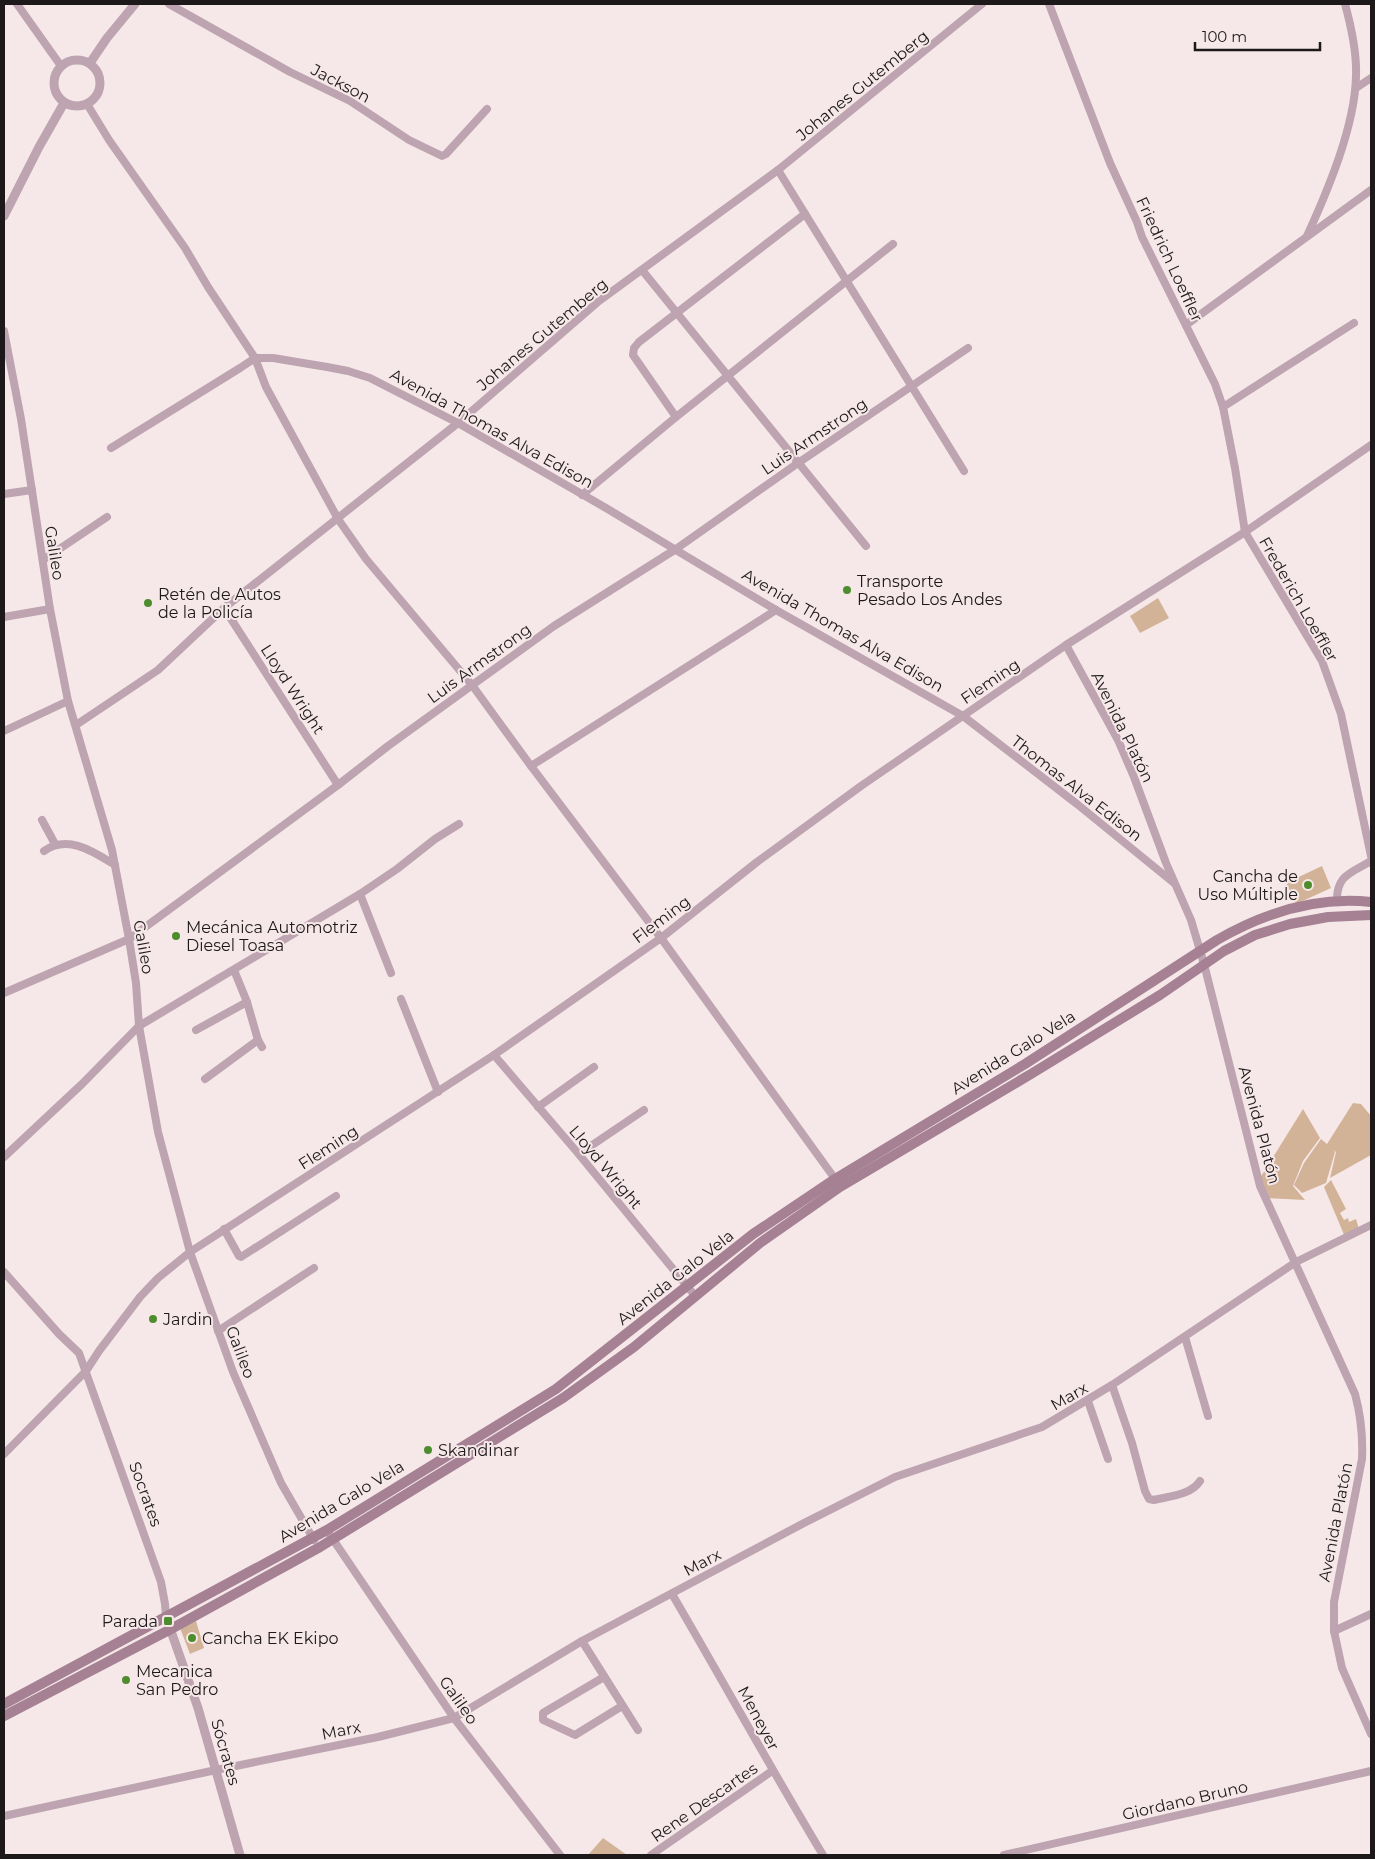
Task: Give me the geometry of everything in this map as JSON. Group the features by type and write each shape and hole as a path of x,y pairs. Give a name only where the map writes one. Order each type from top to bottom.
{"main road":[{"name":"Avenida Galo Vela","path":"4,1704 327,1530 556,1389 753,1234 837,1183 1233,931 1267,916 1309,904 1371,902"},
{"name":"Avenida Galo Vela","path":"4,1716 171,1629 320,1547 446,1472 563,1398 634,1347 760,1243 837,1183 1031,1074 1160,995 1224,951 1255,936 1290,924 1328,917 1371,915"},
{"path":"1025,1064 1031,1074"},
{"path":"556,1389 563,1398"},
{"path":"439,1460 446,1472"}],"street":[{"path":"17,4 61,66"},
{"path":"90,63 134,4"},
{"name":"Jackson","path":"169,4 290,72 350,101 409,140 442,156 446,154 487,108"},
{"name":"Johanes Gutemberg","path":"76,725 158,670 224,608 458,424 599,301 778,170 982,4"},
{"name":"Friedrich Loeffler","path":"1049,4 1110,163 1142,237 1215,384 1223,407 1245,532"},
{"path":"1307,236 1331,179 1347,129 1356,88 1357,73 1346,4"},
{"path":"72,60 90,63 98,72 100,84 96,96 87,104 76,107 64,103 56,94 54,76 61,66 72,60"},
{"path":"1356,88 1371,78"},
{"path":"4,216 64,103"},
{"path":"87,104 109,140 185,248 254,358 266,387 338,519 366,558 472,686 660,938 837,1183"},
{"path":"778,170 964,471"},
{"path":"1186,325 1279,259 1307,236 1371,190"},
{"path":"676,417 633,355 634,348 805,214"},
{"path":"582,495 676,417 893,244"},
{"path":"642,270 866,546"},
{"path":"1223,407 1354,323"},
{"name":"Galileo","path":"4,331 21,419 50,609 68,701 115,865 129,938 136,983 139,1026 158,1132 190,1252 233,1372 281,1483 312,1537 320,1547"},
{"name":"Luis Armstrong","path":"4,993 129,938 338,785 388,746 554,626 676,549 798,463 968,348"},
{"path":"111,448 254,358"},
{"name":"Avenida Thomas Alva Edison","path":"254,358 273,358 327,367 370,378 458,424 676,549 776,610 963,716"},
{"name":"Fleming","path":"4,1454 86,1371 140,1298 158,1278 190,1252 494,1055 660,938 757,862 861,786 1066,645 1245,532 1371,445"},
{"path":"4,494 32,490"},
{"path":"43,560 107,517"},
{"name":"Frederich Loeffler","path":"1245,532 1322,662 1341,714 1371,856"},
{"name":"Lloyd Wright","path":"224,608 338,785"},
{"path":"4,616 50,609"},
{"path":"531,766 776,610"},
{"name":"Avenida Platón","path":"1066,645 1118,740 1174,883 1191,920 1201,951 1260,1186 1355,1394 1363,1436 1362,1459 1334,1602 1334,1631 1342,1668 1371,1734"},
{"path":"4,731 68,701"},
{"name":"Thomas Alva Edison","path":"963,716 1077,804 1174,883"},
{"path":"42,820 55,844"},
{"path":"4,1157 82,1084 139,1026 360,894 397,870 436,839 459,824"},
{"path":"44,851 55,844 68,844 86,848 115,865"},
{"path":"1337,902 1338,886 1341,880 1371,861"},
{"path":"360,894 391,973"},
{"path":"205,1079 260,1044 247,1002 234,970"},
{"path":"400,999 438,1092"},
{"path":"196,1030 247,1002"},
{"name":"Lloyd Wright","path":"494,1055 579,1154 696,1297"},
{"path":"538,1107 594,1067"},
{"path":"579,1154 644,1110"},
{"path":"224,1229 239,1256 241,1256 336,1196"},
{"name":"Marx","path":"4,1816 378,1737 454,1718 582,1641 895,1477 1042,1427 1088,1401 1296,1262 1371,1225"},
{"path":"218,1331 314,1268"},
{"name":"Socrates","path":"4,1272 59,1334 79,1353 161,1582 166,1617 171,1629"},
{"path":"1185,1336 1208,1416"},
{"path":"1112,1385 1149,1499 1154,1500 1190,1491 1196,1488 1200,1481"},
{"path":"1088,1401 1108,1458"},
{"name":"Galileo","path":"327,1530 454,1718 560,1855"},
{"name":"Meneyer","path":"672,1594 733,1697 772,1770 823,1855"},
{"path":"1334,1631 1371,1614"},
{"name":"Sócrates","path":"171,1629 198,1708 240,1855"},
{"path":"582,1641 638,1730"},
{"path":"604,1677 543,1713 543,1720 575,1735 622,1706"},
{"name":"Rene Descartes","path":"651,1855 772,1770"},
{"name":"Giordano Bruno","path":"1004,1855 1371,1771"}],"shaded area":[{"path":"1158,598 1169,618 1140,633 1130,616"},
{"name":"Cancha de Uso Múltiple","path":"1322,866 1331,888 1296,904 1286,883"},
{"path":"1353,1103 1361,1104 1371,1116 1371,1155 1330,1178 1336,1152 1333,1150 1335,1152 1326,1183 1302,1193 1294,1185 1304,1163 1321,1139 1327,1144"},
{"path":"1303,1109 1320,1138 1303,1161 1293,1186 1305,1200 1267,1198 1260,1178"},
{"path":"1331,1180 1346,1209 1340,1213 1344,1220 1348,1218 1349,1222 1356,1219 1359,1229 1345,1237 1324,1187"},
{"name":"Cancha EK Ekipo","path":"196,1621 204,1648 190,1654 180,1628"},
{"path":"603,1838 627,1855 588,1855"}],"place":[{"name":"Transporte Pesado Los Andes","path":"847,590"},
{"name":"Retén de Autos de la Policía","path":"148,603"},
{"name":"Cancha de Uso Múltiple","path":"1308,885"},
{"name":"Mecánica Automotriz Diesel Toasa","path":"176,936"},
{"name":"Jardin","path":"153,1319"},
{"name":"Skandinar","path":"428,1450"},
{"name":"Parada","path":"168,1621"},
{"name":"Cancha EK Ekipo","path":"192,1638"},
{"name":"Mecanica San Pedro","path":"126,1680"}]}
